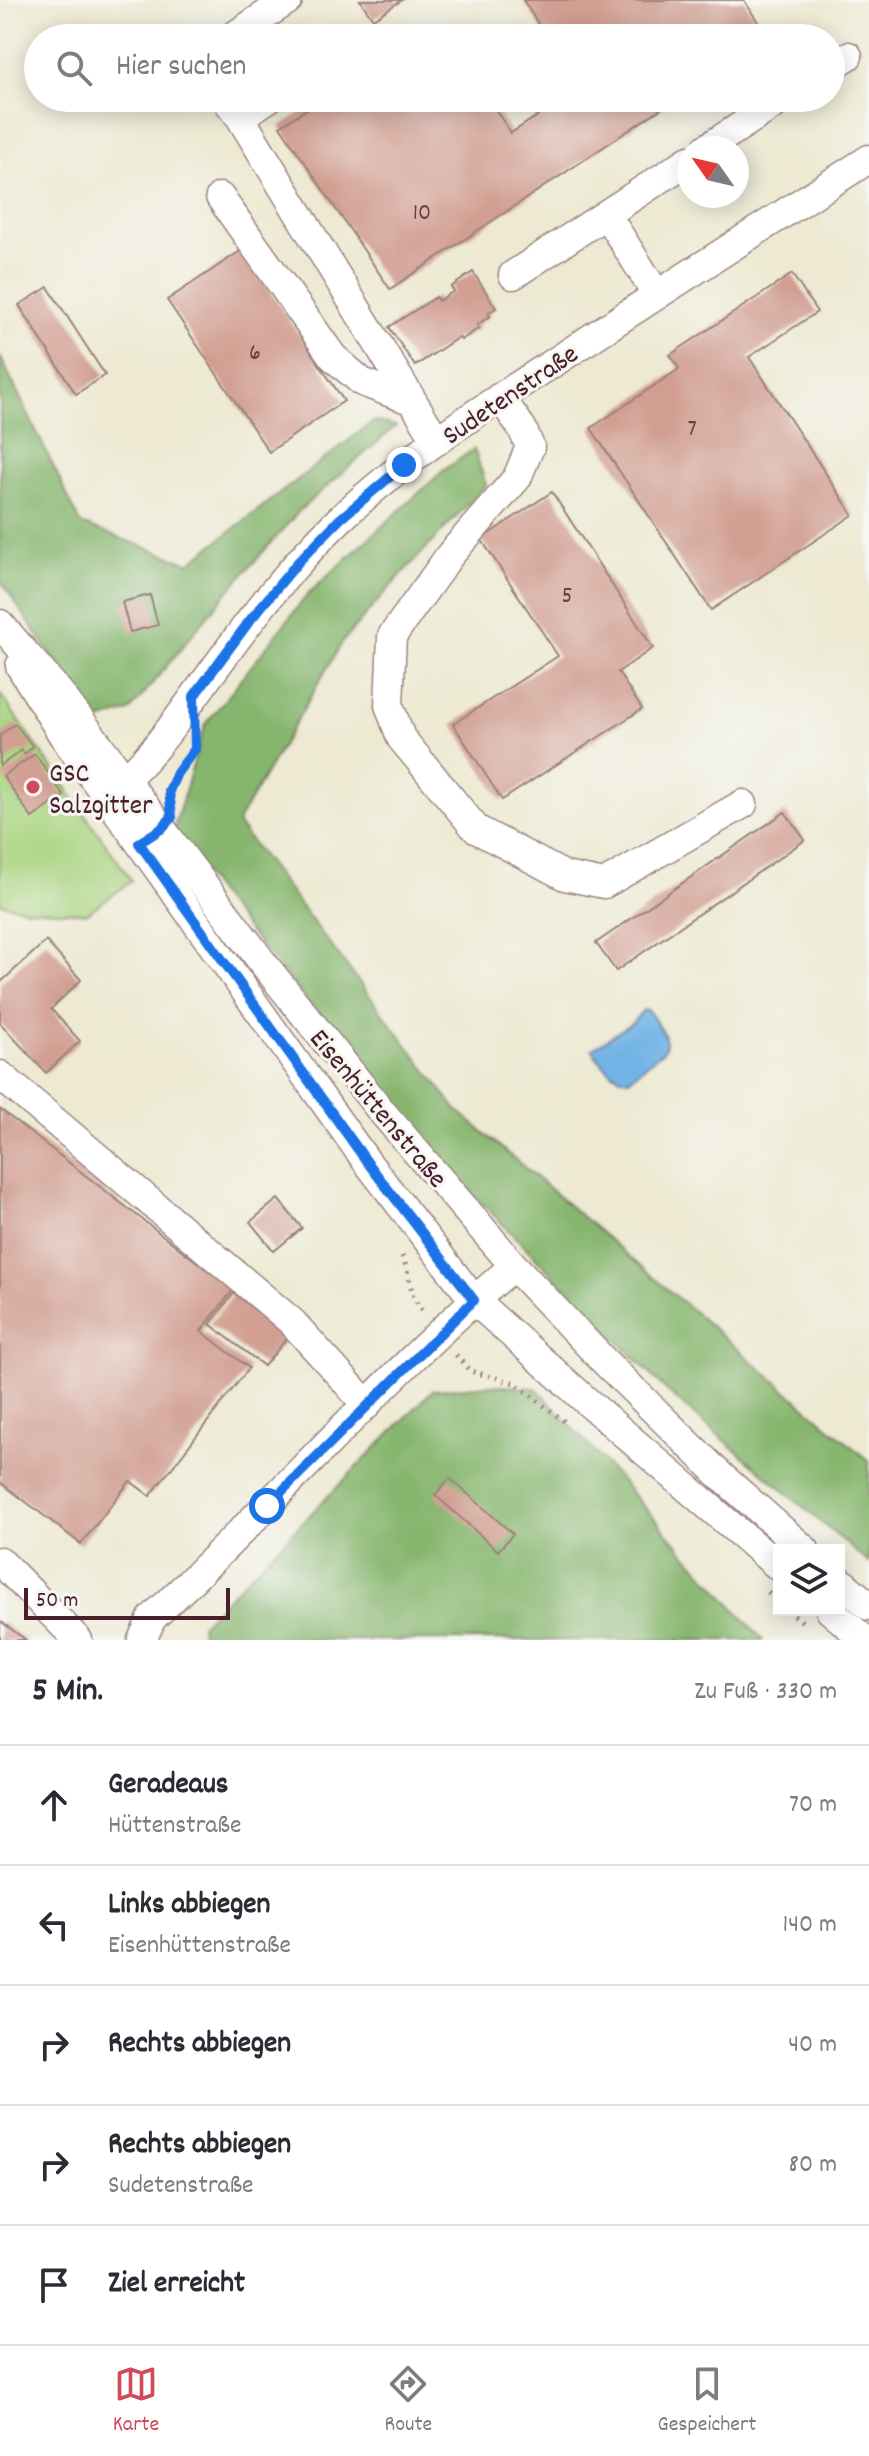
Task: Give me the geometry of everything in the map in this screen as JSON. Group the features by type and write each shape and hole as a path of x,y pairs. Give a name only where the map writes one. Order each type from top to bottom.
{"street":[{"path":"252,24 288,0"},
{"path":"236,112 437,441"},
{"path":"725,136 762,112"},
{"name":"Sudetenstraße","path":"115,788 167,733 251,619 299,561 340,519 437,441 500,397 869,159"},
{"path":"513,275 677,168"},
{"path":"220,197 333,357 362,382 410,400"},
{"path":"606,214 657,295"},
{"path":"500,397 522,428 530,447 517,478 450,555 392,636 389,705 401,738 476,829 565,876 604,884 743,804"},
{"name":"Eisenhüttenstraße","path":"0,624 59,692 115,788 367,1162 474,1300 591,1405 768,1575"},
{"name":"Eisenhüttenstraße","path":"0,631 43,706 115,788 161,829 383,1113 514,1266 603,1360 721,1476 798,1544"},
{"path":"0,1075 292,1322 367,1405"},
{"path":"142,1640 152,1618 438,1333 514,1266"},
{"path":"0,1561 78,1640"},
{"path":"845,1585 869,1606"},
{"path":"838,1616 867,1639"}],"path":[{"path":"161,829 172,817 169,791 177,773 195,749 194,696"},
{"path":"438,1333 470,1371 515,1383 574,1429"}],"green space":[{"path":"0,356 81,524 189,563 374,421 396,426 300,510 218,603 130,711 97,722 0,580"},
{"path":"474,449 486,485 343,641 237,823 457,1110 869,1461 869,1563 670,1394 456,1177 224,902 173,831 205,725 309,593 444,470"},
{"name":"GSC Salzgitter","path":"0,694 132,881 87,913 25,909 0,903"},
{"path":"488,1385 536,1388 763,1640 202,1640 201,1625 433,1390"}],"water":[{"path":"643,1010 648,1010 664,1034 666,1044 664,1050 629,1079 623,1078 608,1068 592,1049 633,1022"}],"building":[{"path":"360,0 402,0 373,19"},
{"path":"523,0 744,0 759,24 538,24"},
{"path":"302,112 497,112 511,133 543,112 656,112 390,289 280,126"},
{"path":"242,250 344,401 269,452 167,300"},
{"path":"473,272 496,308 477,325 479,328 461,340 459,337 415,366 389,327 436,297 438,301 454,291 451,287"},
{"path":"792,274 817,312 749,357 853,515 711,610 591,428 679,369 670,355"},
{"path":"48,287 105,375 76,394 19,305"},
{"path":"552,492 653,648 618,672 642,709 502,800 453,724 558,656 481,539"},
{"path":"150,595 158,625 130,632 122,602"},
{"path":"15,724 33,747 24,754 22,750 0,766 0,735"},
{"path":"35,754 64,796 32,818 3,776"},
{"path":"785,812 805,840 616,971 596,943"},
{"path":"46,941 81,980 51,1009 80,1041 46,1073 0,1023 0,983"},
{"path":"0,1109 233,1290 201,1331 249,1368 150,1496 130,1481 81,1544 0,1482"},
{"path":"278,1199 302,1228 274,1251 250,1222"},
{"path":"234,1293 289,1336 264,1366 210,1324"},
{"path":"450,1478 513,1534 498,1551 435,1495"},
{"path":"0,1621 26,1640 0,1640"}],"place":[{"name":"GSC Salzgitter","path":"33,787"}],"route":[{"path":"267,1506 474,1300 367,1162 139,843 161,829 172,817 169,791 177,773 195,749 194,696 299,561 340,519 404,465"}]}
